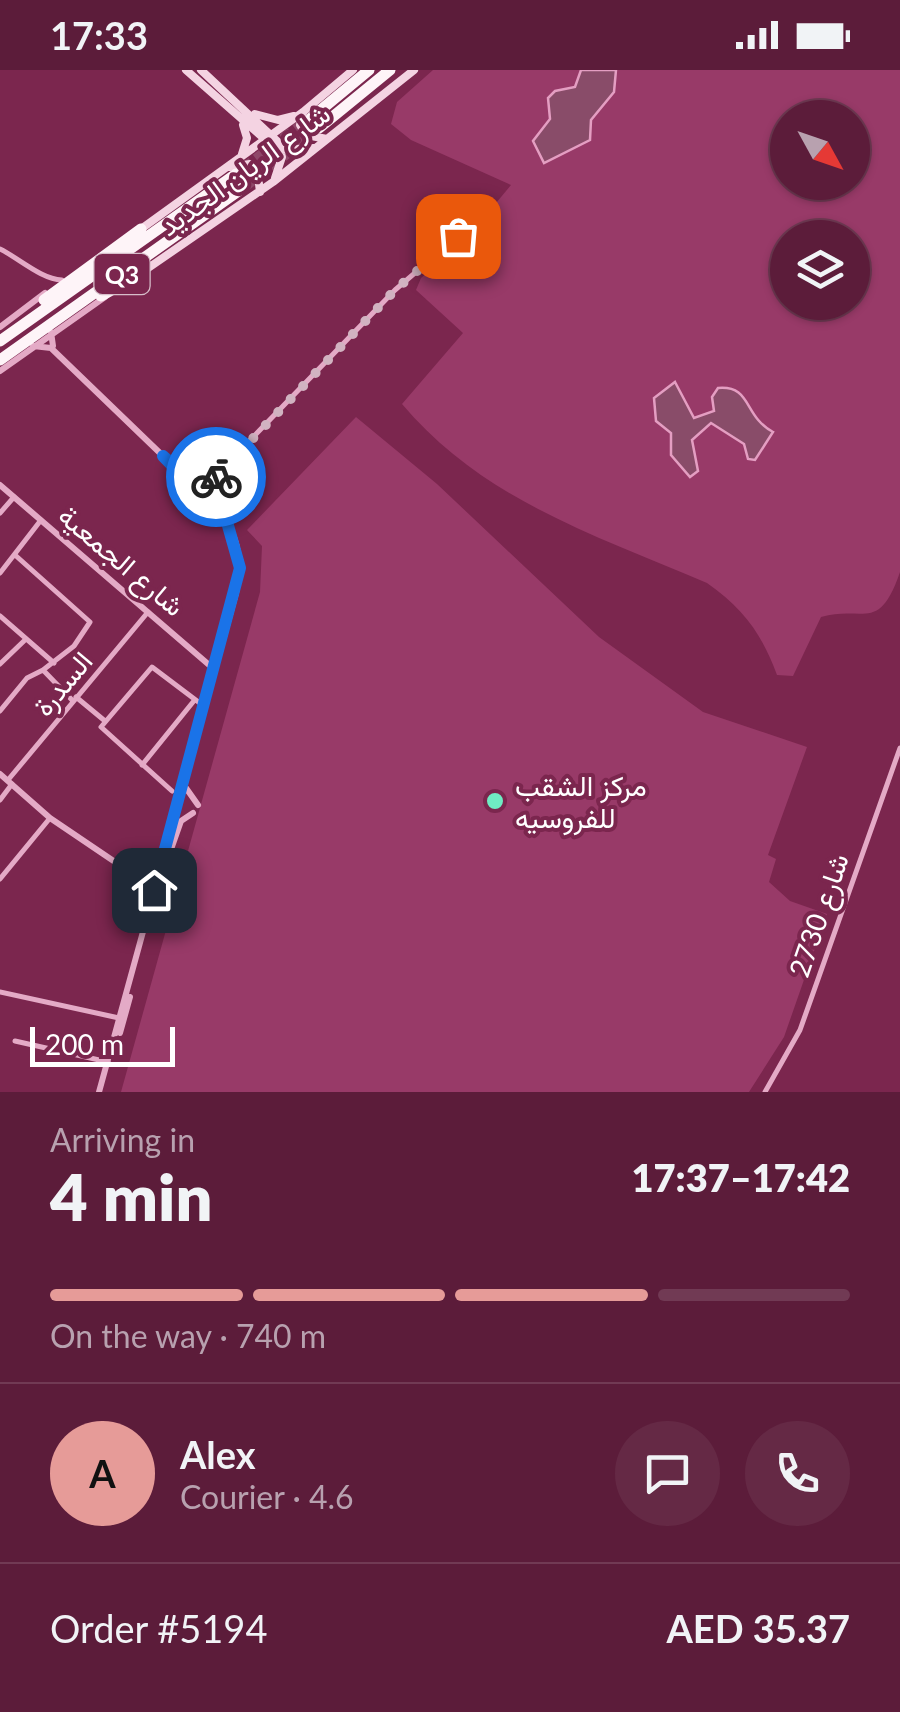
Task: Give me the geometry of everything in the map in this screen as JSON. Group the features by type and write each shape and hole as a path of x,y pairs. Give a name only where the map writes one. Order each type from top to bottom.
{"highway":[{"name":"شارع الريان الجديد","path":"310,117 369,70"},
{"name":"شارع الريان الجديد","path":"310,117 390,70"},
{"name":"شارع الريان الجديد","path":"0,341 236,174"},
{"name":"شارع الريان الجديد","path":"0,360 30,344 244,188"},
{"path":"18,328 42,301 141,228"},
{"path":"30,344 138,275"}],"main road":[{"path":"186,70 282,151 319,148"},
{"path":"201,70 246,108 268,138"},
{"name":"شارع الريان الجديد","path":"141,228 268,138 310,117 353,70"},
{"name":"شارع الريان الجديد","path":"138,275 260,192 414,70"},
{"path":"246,108 274,120 310,117"},
{"path":"310,117 300,120 306,135 330,138"},
{"path":"240,157 247,138 242,120"},
{"path":"273,182 282,151"},
{"path":"222,171 250,164 258,176 260,192"}],"street":[{"name":"شارع الريان الجديد","path":"0,327 141,228"},
{"path":"206,493 212,481 395,290 458,236"},
{"path":"0,249 23,259 44,276 62,280"},
{"name":"شارع الريان الجديد","path":"0,371 30,344 138,275"},
{"path":"43,295 44,276"},
{"path":"51,332 51,345 95,389"},
{"path":"30,344 51,348 206,493 232,525 243,562 101,1092"},
{"path":"164,455 220,512 235,538 240,574 224,643"},
{"path":"195,483 212,481"},
{"name":"شارع الجمعية","path":"0,484 216,670"},
{"path":"0,513 14,497"},
{"path":"0,572 41,520"},
{"path":"0,711 33,673 54,663 84,635 90,622 16,555"},
{"name":"السدرة","path":"0,800 75,699 148,612"},
{"path":"0,616 54,663"},
{"path":"0,664 26,639"},
{"path":"103,724 152,667 193,702 205,706"},
{"path":"43,670 172,791"},
{"path":"101,1092 216,670"},
{"path":"142,765 193,702"},
{"name":"شارع 2730","path":"766,1092 795,1042 900,748"},
{"path":"0,774 50,818 154,890"},
{"path":"186,788 198,805"},
{"path":"168,855 179,824 192,813"},
{"path":"0,879 50,818"},
{"path":"0,992 122,1019"},
{"path":"15,1040 108,1062"}],"shaded area":[{"path":"433,70 900,70 900,572 885,604 868,613 821,617 793,676 777,675 750,623 707,583 543,512 468,466 434,437 402,404 463,333 416,290 421,278 466,239 511,185 411,140 391,124 397,102"},
{"path":"581,70 616,70 614,92 591,120 590,140 544,163 533,141 550,119 548,98 555,91 575,87"},
{"path":"675,382 694,418 714,411 712,397 718,388 737,391 773,432 755,460 748,459 744,444 711,423 692,440 698,471 690,477 671,455 671,433 656,421 654,398"},
{"name":"مركز الشقب للفروسيه","path":"356,417 437,484 599,637 703,712 807,747 768,855 776,859 769,882 790,901 827,914 784,1037 749,1092 121,1092 260,592 262,546 247,530"}],"tunnel":[{"path":"243,169 308,120"},
{"path":"244,187 319,128"}],"way so far":[{"path":"216,477 395,290 458,236"}],"place":[{"name":"مركز الشقب للفروسيه","path":"495,801"}],"route":[{"path":"154,890 240,568 235,538 227,522 163,456 195,483 206,484 216,477"}]}
